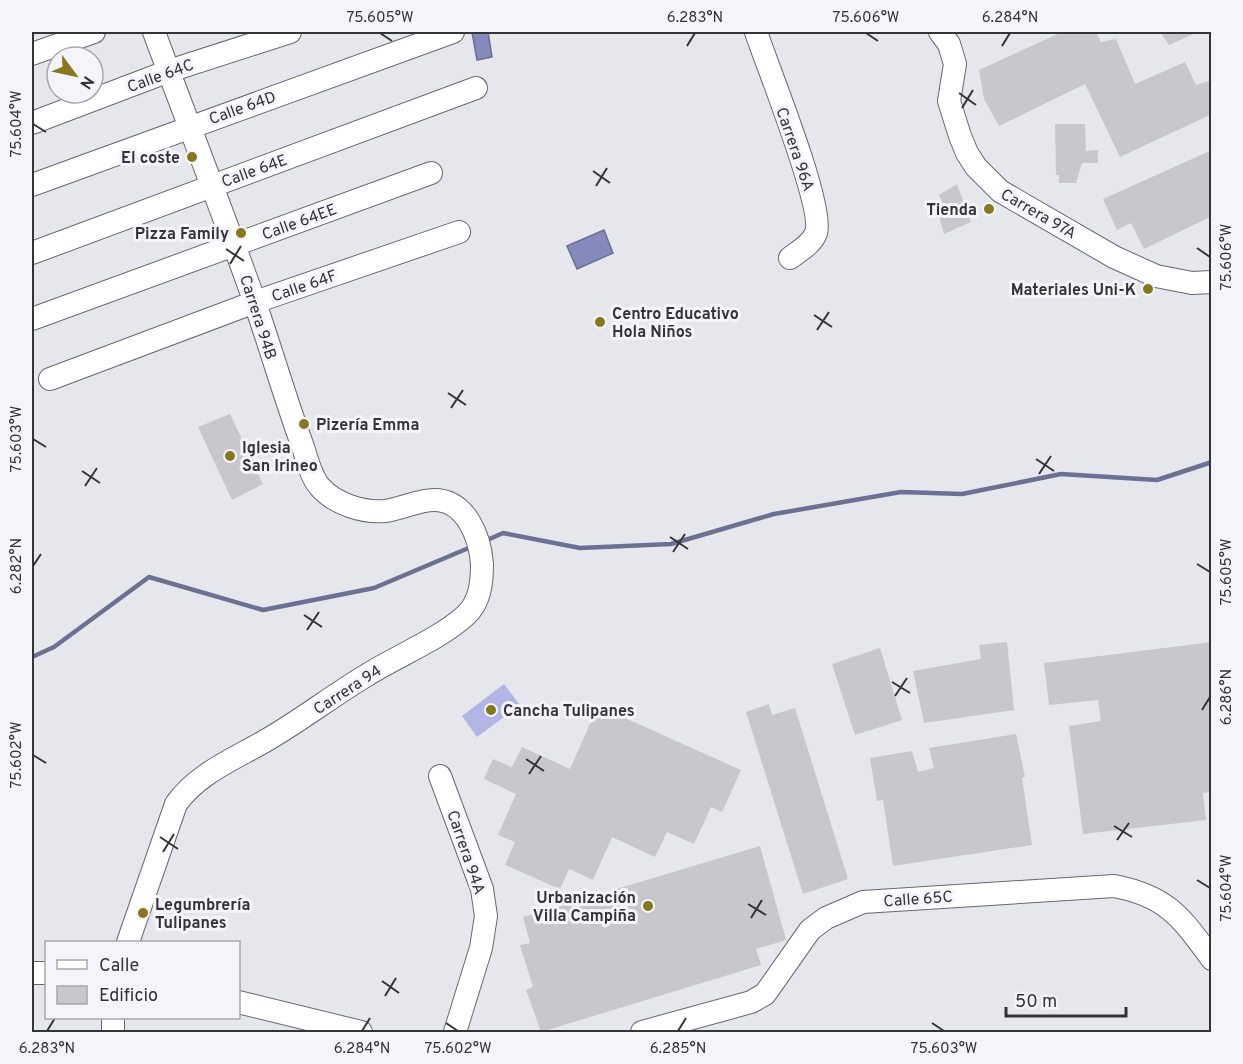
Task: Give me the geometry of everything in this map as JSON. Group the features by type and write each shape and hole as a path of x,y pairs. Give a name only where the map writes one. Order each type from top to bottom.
{"street":[{"path":"32,54 94,32"},
{"name":"Carrera 94B","path":"154,32 255,302 318,486 342,503 365,510"},
{"name":"Calle 64C","path":"32,123 169,71 290,32"},
{"name":"Calle 64D","path":"32,184 453,32"},
{"name":"Carrera 96A","path":"756,32 808,183 818,222 815,235 809,244 790,258"},
{"name":"Carrera 97A","path":"940,32 949,44 955,64 949,101 960,136 976,167 1000,192 1114,256 1156,276 1192,283 1212,282"},
{"name":"Calle 64E","path":"32,253 476,88"},
{"name":"Calle 64EE","path":"32,319 431,172"},
{"name":"Calle 64F","path":"50,379 255,302 459,232"},
{"name":"Carrera 94","path":"128,941 176,804 186,790 207,775 283,731 367,675 449,628 466,615 475,604 481,584 481,558 476,534 470,522 455,507 433,500 385,511 365,510"},
{"name":"Carrera 94A","path":"440,776 482,889 486,916 482,948 455,1032"},
{"name":"Calle 65C","path":"642,1032 751,1002 765,994 810,930 826,918 863,902 1114,886 1150,896 1169,908 1193,933 1212,959"},
{"path":"240,1002 361,1032"}],"shaded area":[{"path":"472,32 488,32 492,57 477,60"},
{"path":"604,230 613,253 577,269 567,246"},
{"name":"Cancha Tulipanes","path":"504,684 520,705 477,737 462,716"}],"building":[{"path":"1062,32 1096,32 1101,42 1116,39 1135,84 1185,62 1196,85 1212,80 1212,114 1120,157 1085,84 999,126 984,99 979,70"},
{"path":"1160,32 1198,32 1169,45"},
{"path":"1055,124 1085,124 1086,151 1098,150 1098,163 1082,163 1076,183 1059,183 1059,175 1056,175"},
{"path":"1212,150 1212,216 1144,249 1131,223 1117,230 1103,199"},
{"path":"957,184 971,222 944,234 939,216 947,214 939,195"},
{"name":"Iglesia San Irineo","path":"230,414 263,484 232,500 198,427"},
{"path":"1007,642 1014,710 924,723 913,671 981,659 979,645"},
{"path":"1212,642 1212,754 1209,754 1212,792 1203,793 1206,820 1083,834 1069,726 1101,721 1098,700 1049,705 1044,663"},
{"path":"880,648 902,720 855,735 832,664"},
{"path":"769,704 772,715 795,708 848,879 803,894 746,712"},
{"path":"598,706 741,770 722,812 711,807 694,844 667,832 655,857 612,837 593,880 569,869 560,889 505,865 515,842 498,835 516,794 484,779 493,759 512,767 522,747 570,769"},
{"path":"1016,734 1025,777 1022,778 1032,845 893,866 883,800 877,801 870,758 912,751 918,772 934,768 929,748"},
{"path":"760,846 786,940 756,949 761,965 541,1032 526,990 533,987 520,945 530,943 523,917"}],"waterway":[{"path":"485,541 503,533 580,548 671,544 774,514 901,492 962,494 1061,474 1157,480 1212,462"},
{"path":"32,657 54,647 149,577 263,610 374,588 471,547"}],"place":[{"name":"El coste","path":"192,157"},
{"name":"Tienda","path":"989,209"},
{"name":"Pizza Family","path":"241,233"},
{"name":"Materiales Uni-K","path":"1148,289"},
{"name":"Centro Educativo Hola Niños","path":"600,322"},
{"name":"Pizería Emma","path":"304,424"},
{"name":"Iglesia San Irineo","path":"230,456"},
{"name":"Cancha Tulipanes","path":"491,710"},
{"name":"Urbanización Villa Campiña","path":"648,906"},
{"name":"Legumbrería Tulipanes","path":"143,913"}]}
